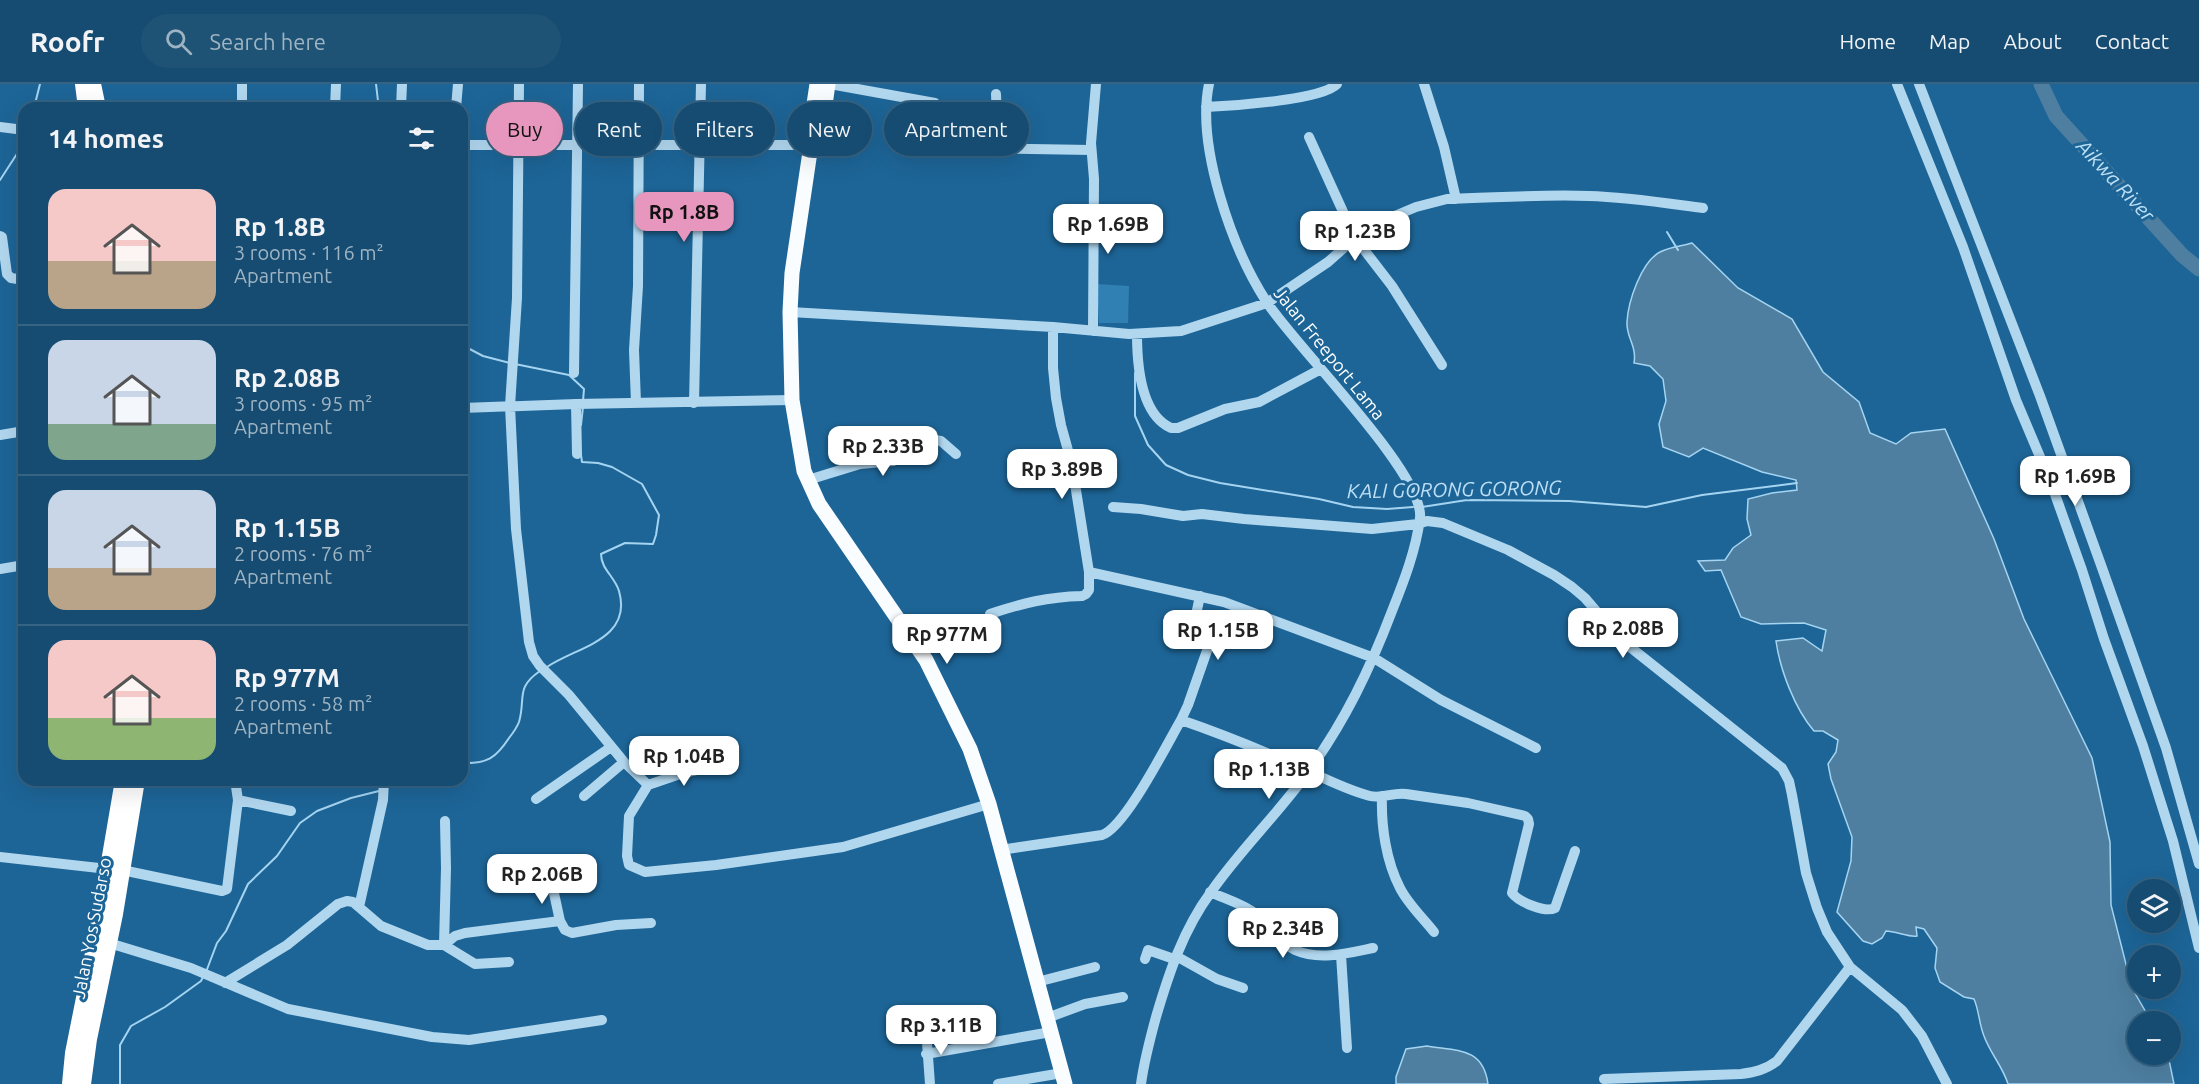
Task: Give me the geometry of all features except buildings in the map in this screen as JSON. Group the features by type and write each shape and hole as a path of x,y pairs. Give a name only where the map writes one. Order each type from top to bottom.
{"highway":[{"path":"83,84 85,102"},
{"path":"93,84 97,102"},
{"name":"Jalan Yos Sudarso","path":"83,1084 88,1039 109,944 122,786"},
{"name":"Jalan Yos Sudarso","path":"70,1084 73,1053 136,786"}],"main road":[{"path":"814,102 817,84"},
{"path":"826,102 829,84"},
{"path":"810,156 792,273 790,312 792,400 798,444 808,480 819,504 926,660 970,748 989,804 1064,1079"}],"street":[{"path":"242,84 242,102"},
{"path":"334,102 336,84"},
{"path":"401,102 402,84"},
{"path":"456,102 458,84"},
{"path":"519,84 519,102"},
{"path":"578,84 578,102"},
{"path":"639,84 639,102"},
{"path":"701,84 701,102"},
{"path":"829,84 929,102"},
{"path":"1093,331 1094,179 1091,150 1096,84"},
{"name":"Jalan Freeport Lama","path":"1209,84 1205,126 1208,147 1218,188 1246,267 1267,303 1370,429 1405,476 1415,496 1419,519"},
{"path":"1206,107 1276,102 1320,92 1335,87 1337,84"},
{"path":"1424,84 1444,147 1451,199"},
{"path":"1897,84 1963,248 2016,400 2051,483 2082,570 2103,639 2143,746 2173,841 2199,948"},
{"path":"1919,84 2028,364 2105,576 2166,748 2199,864"},
{"path":"996,94 996,102"},
{"path":"0,128 18,130"},
{"path":"1309,137 1355,238 1392,286 1442,365"},
{"path":"468,145 486,145"},
{"path":"1029,149 1091,150"},
{"path":"518,156 517,298 510,406 516,529 529,642 533,656 540,666 624,762 648,785"},
{"path":"574,373 577,156"},
{"path":"636,404 634,350 638,286 639,156"},
{"path":"694,403 701,156"},
{"path":"790,312 1053,327 1133,334 1181,331 1267,303 1328,262 1355,238 1397,215 1434,202 1451,199 1534,195 1659,202 1703,208"},
{"path":"0,236 4,244 7,274 11,278 18,279"},
{"path":"990,615 1024,602 1048,597 1086,594 1089,590 1089,572 1072,465 1056,398 1053,327"},
{"path":"1133,334 1145,400 1149,408 1171,428 1178,428 1225,409 1259,402 1321,369"},
{"path":"468,408 792,400"},
{"path":"577,454 581,404"},
{"path":"0,435 18,431"},
{"path":"808,480 860,464 893,461 919,451 935,440 940,441 956,454"},
{"path":"1113,507 1183,516 1202,514 1365,529 1419,519 1443,523 1508,550 1554,575 1585,598 1620,639 1782,768 1789,781 1801,834 1806,873 1827,932 1850,967 1902,1010 1922,1036 1947,1084"},
{"path":"1142,1084 1152,1034 1175,957 1189,927 1210,892 1309,771 1352,704 1374,658 1405,578 1416,542 1419,519"},
{"path":"0,569 18,566"},
{"path":"1089,572 1238,606 1374,658 1441,700 1536,748"},
{"path":"1000,850 1102,835 1112,830 1142,787 1188,705 1210,642 1208,636 1197,629 1194,624 1200,596"},
{"path":"1181,720 1368,795 1406,794 1468,803 1525,816 1529,824 1512,893 1517,898 1547,910 1555,908 1575,851"},
{"path":"536,799 611,747"},
{"path":"584,796 624,762"},
{"path":"714,766 683,773 648,785 629,816 627,848 629,865 645,872 843,848 989,804"},
{"path":"0,857 115,870 222,891 227,889 238,800 236,786"},
{"path":"359,907 383,800 384,786"},
{"path":"1382,796 1383,826 1395,876 1406,898 1434,932"},
{"path":"238,800 291,812"},
{"path":"444,945 445,821"},
{"path":"552,884 560,921 565,930 572,933 616,925 651,923"},
{"path":"1210,892 1254,913 1294,950 1325,956 1373,948"},
{"path":"225,983 287,945 340,903 350,901 381,926 428,945 444,945 475,964 509,962"},
{"path":"444,945 455,936 465,933 560,921"},
{"path":"109,944 191,968 288,1009 432,1037 469,1040 603,1020"},
{"path":"1145,959 1148,950 1175,957 1217,979 1243,988"},
{"path":"1341,955 1347,1048"},
{"path":"1037,982 1095,967"},
{"path":"1604,1079 1741,1074 1769,1067 1777,1061 1850,967"},
{"path":"926,1054 1049,1025 1085,1004 1123,997"},
{"path":"926,1029 926,1054 930,1084"},
{"path":"998,1084 1064,1079"}],"shaded area":[{"path":"1692,243 1738,288 1792,319 1823,372 1859,402 1870,433 1896,444 1911,433 1945,429 1994,539 2024,619 2092,758 2110,842 2111,905 2127,968 2127,999 2138,999 2145,1011 2127,1011 2127,1065 2170,1065 2174,1084 2008,1084 1984,1036 1974,999 1964,997 1940,982 1935,968 1937,948 1924,929 1916,927 1917,936 1886,931 1882,938 1872,944 1863,941 1837,912 1851,861 1852,837 1831,779 1828,764 1836,752 1838,740 1823,731 1814,731 1807,722 1785,676 1776,641 1803,638 1822,651 1826,630 1804,623 1761,624 1741,617 1721,570 1705,571 1698,561 1725,560 1733,548 1751,535 1747,519 1748,499 1797,490 1796,480 1762,472 1703,448 1689,457 1663,447 1659,424 1666,401 1663,379 1650,366 1634,363 1635,357 1627,322 1630,304 1641,273 1653,257 1671,248"},
{"path":"1097,284 1129,286 1128,323 1099,323"},
{"path":"1427,1046 1458,1050 1474,1057 1481,1063 1488,1084 1396,1084 1396,1077 1406,1049"}],"waterway":[{"path":"36,102 40,84"},
{"path":"376,84 378,101"},
{"name":"Aikwa River","path":"2041,84 2056,116 2182,255 2199,269"},
{"path":"0,180 18,152"},
{"path":"1667,232 1678,250"},
{"path":"468,348 483,356 510,363"},
{"path":"515,364 569,375 584,389 583,401"},
{"name":"KALI GORONG GORONG","path":"1135,373 1135,416 1148,445 1166,465 1188,475 1220,483 1319,499 1353,507 1387,509 1413,507"},
{"path":"581,425 583,407"},
{"path":"547,667 599,640 618,621 621,608 619,591 603,564 601,554 625,543 653,544 656,535 659,515 642,484 612,467 582,462 581,455"},
{"name":"KALI GORONG GORONG","path":"1422,507 1467,500 1569,501 1646,507 1702,495 1797,483"},
{"path":"468,763 484,761 500,750 519,722 524,688 540,671"},
{"path":"206,972 217,943 226,931 248,884 277,856 300,823 317,811 351,798 379,791"},
{"path":"120,1084 120,1045 131,1026 165,1007 201,981 203,977"}]}
